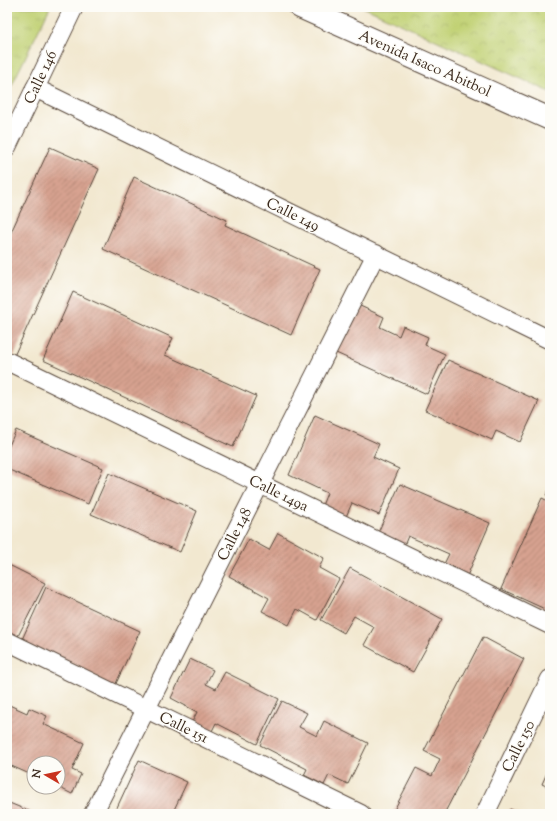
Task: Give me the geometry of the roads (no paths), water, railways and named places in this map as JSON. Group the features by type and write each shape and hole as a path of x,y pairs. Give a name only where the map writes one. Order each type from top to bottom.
{"main road":[{"name":"Avenida Isaco Abitbol","path":"300,7 328,13 550,119"}],"street":[{"name":"Calle 146","path":"7,147 74,7"},
{"name":"Calle 149","path":"35,88 550,340"},
{"name":"Calle 148","path":"93,814 376,254"},
{"name":"Calle 149a","path":"7,361 550,625"},
{"name":"Calle 151","path":"7,641 361,814"},
{"name":"Calle 150","path":"485,814 550,679"}]}
